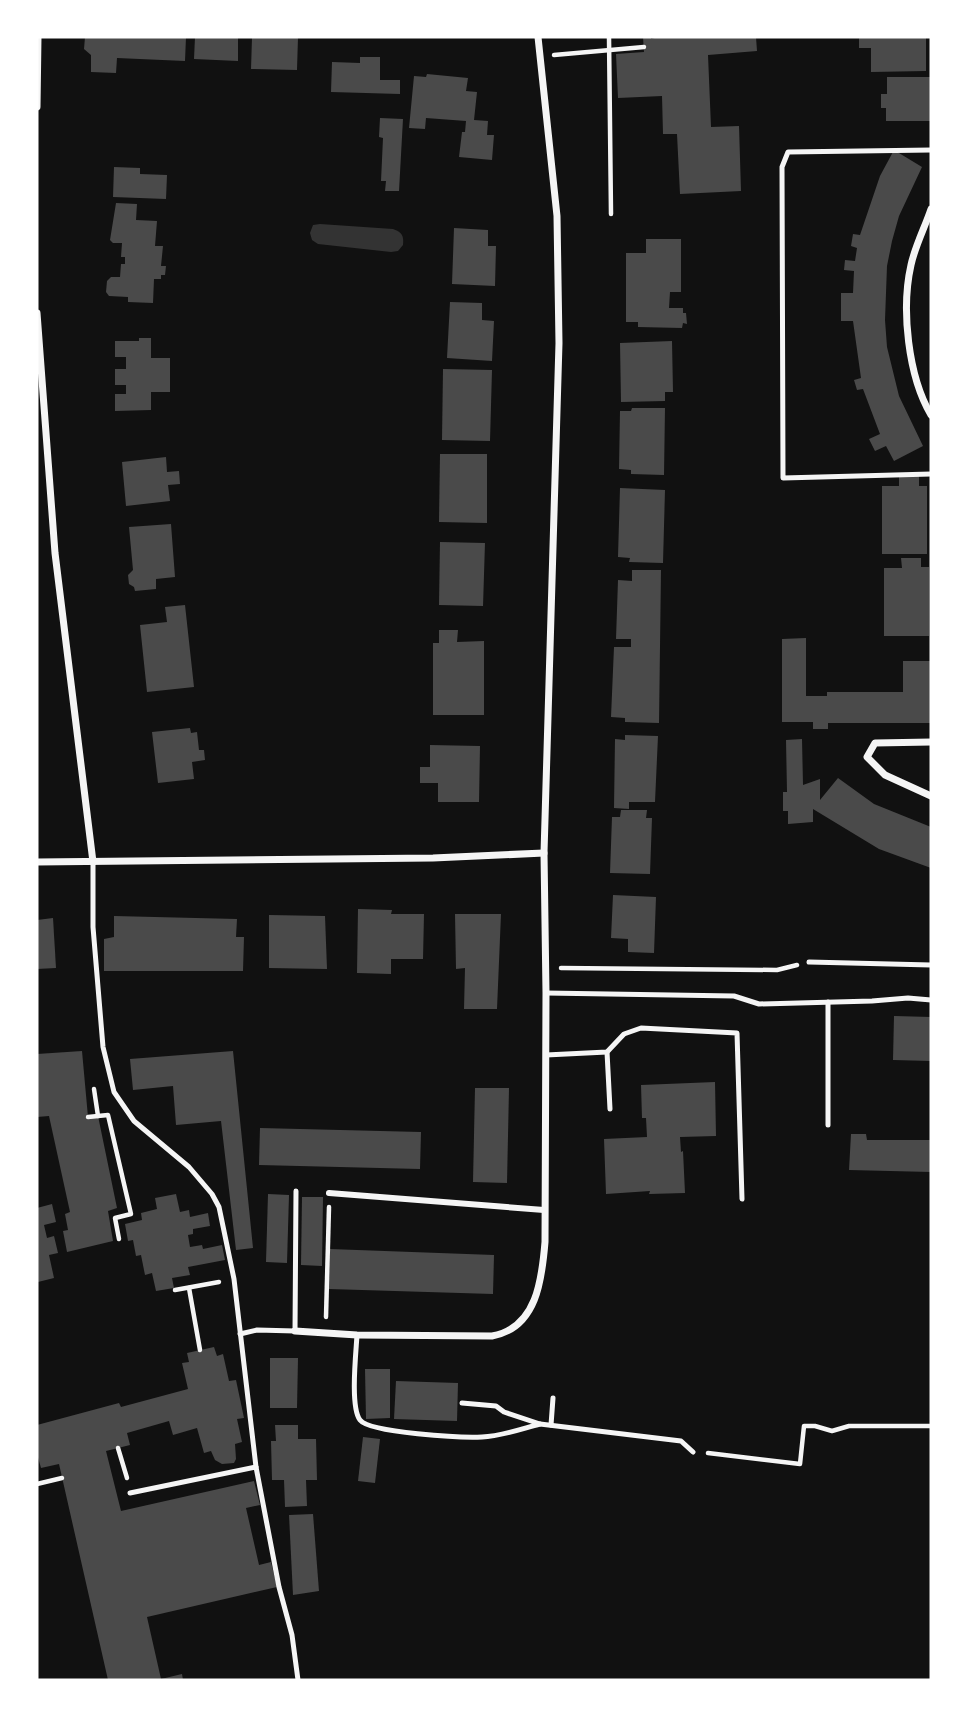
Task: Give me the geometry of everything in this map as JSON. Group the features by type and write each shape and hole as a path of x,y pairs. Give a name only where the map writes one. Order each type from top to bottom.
{"street":[{"path":"37,107 38,37"},
{"path":"295,1331 357,1335 503,1334 527,1316 542,1272 547,993 544,853 559,343 556,216 538,37"},
{"path":"931,209 911,266 906,323 915,372 931,415"},
{"path":"37,313 55,553 93,862"},
{"path":"931,742 875,743 867,757 885,775 931,796"},
{"path":"37,862 433,858 544,853"},
{"path":"329,1193 544,1210"}],"lane":[{"path":"931,150 788,152 782,167 783,478 931,474"},
{"path":"93,862 93,927 103,1047 114,1092 134,1121 189,1167 212,1194 219,1207 234,1279 256,1467 279,1587 292,1635 298,1680"},
{"path":"809,962 931,965"},
{"path":"547,993 734,996 760,1004 908,998 931,1000"},
{"path":"828,1002 828,1125"},
{"path":"546,1055 607,1052 624,1034 641,1028 737,1033 742,1199"},
{"path":"607,1052 610,1108"},
{"path":"240,1334 257,1330 295,1331 296,1191"},
{"path":"357,1335 356,1401 358,1418 363,1424 383,1430 481,1437 540,1424"},
{"path":"551,1425 553,1398"},
{"path":"462,1403 496,1406 504,1412 540,1424 681,1441 694,1452"},
{"path":"131,1493 256,1467"}],"path":[{"path":"609,37 611,214"},
{"path":"539,56 644,47"},
{"path":"546,968 777,970 809,962"},
{"path":"88,1118 108,1115 131,1214 115,1218 120,1239"},
{"path":"326,1332 329,1193"},
{"path":"175,1290 234,1279"},
{"path":"188,1288 200,1350"},
{"path":"694,1452 800,1464 804,1426 832,1431 849,1426 931,1426"},
{"path":"118,1448 131,1493"},
{"path":"37,1484 62,1478"}],"shaded area":[{"path":"313,225 393,229 402,235 403,245 398,251 391,252 318,244 312,240 310,233"}],"building":[{"path":"85,37 186,37 185,61 117,58 116,73 91,72 91,55 84,49"},
{"path":"195,37 238,37 238,61 194,59"},
{"path":"252,37 298,37 297,70 251,69"},
{"path":"643,37 756,37 757,51 708,55 711,127 739,126 741,191 680,194 677,134 663,134 662,96 618,98 616,54 644,52"},
{"path":"859,37 926,37 926,71 871,72 871,48 859,48"},
{"path":"360,57 380,57 380,80 400,80 400,94 331,92 332,62 360,63"},
{"path":"427,74 468,78 466,91 477,92 474,120 488,121 487,135 494,135 492,160 459,157 466,121 426,118 425,129 409,128 414,76 426,77"},
{"path":"887,77 930,77 931,121 886,121 886,108 881,108 881,94 887,94"},
{"path":"380,118 403,119 399,191 385,191 386,181 381,181 383,138 379,137"},
{"path":"894,150 922,167 899,216 892,241 887,266 885,320 887,347 899,396 923,446 894,461 886,446 875,451 869,439 880,434 863,389 857,390 854,380 861,378 853,321 841,321 841,293 853,293 854,271 844,270 845,260 855,261 857,248 851,246 853,234 860,235 880,176"},
{"path":"114,167 140,168 140,174 167,175 166,199 113,197"},
{"path":"116,203 137,204 136,220 157,221 155,246 163,246 161,266 166,266 165,275 161,275 161,279 154,279 153,303 128,302 128,297 109,296 106,292 107,281 111,277 120,277 121,264 125,264 125,257 121,257 122,243 113,243 110,240"},
{"path":"454,228 488,230 488,246 496,246 495,286 452,284"},
{"path":"646,239 681,239 681,292 670,292 669,308 683,308 687,324 683,323 682,328 638,327 638,322 626,322 626,253 646,253"},
{"path":"450,302 482,303 482,320 494,321 492,361 447,358"},
{"path":"139,338 151,338 151,358 170,358 170,392 151,392 151,410 115,411 115,394 126,394 126,385 115,385 115,369 126,369 126,357 115,357 115,341 139,341"},
{"path":"672,341 673,392 665,392 665,401 621,402 620,343"},
{"path":"443,369 492,370 490,441 442,440"},
{"path":"632,408 665,408 664,475 631,474 631,470 619,469 620,411 631,411"},
{"path":"440,454 487,454 487,523 439,522"},
{"path":"166,457 167,472 179,471 180,484 168,485 170,501 126,506 122,462"},
{"path":"919,476 919,486 927,486 927,554 882,554 882,486 899,486 899,477"},
{"path":"620,488 665,490 663,563 629,562 630,558 618,557"},
{"path":"171,524 175,577 156,579 156,589 135,591 129,584 128,575 133,570 129,527"},
{"path":"440,542 485,543 483,606 439,605"},
{"path":"901,558 921,558 921,567 929,567 929,636 884,636 884,568 902,568"},
{"path":"632,570 661,570 659,723 625,722 625,718 611,717 614,647 631,647 631,639 616,639 618,580 632,581"},
{"path":"185,605 194,687 147,692 140,625 167,622 165,607"},
{"path":"439,630 458,630 457,642 484,641 484,715 433,715 433,643 439,643"},
{"path":"806,638 806,696 827,696 827,692 903,692 903,661 930,661 930,723 828,723 828,729 813,729 813,722 782,722 782,639"},
{"path":"190,728 191,733 197,732 199,750 204,750 205,760 192,762 194,779 158,783 152,732"},
{"path":"625,735 658,736 655,802 629,802 629,809 614,808 615,739 625,740"},
{"path":"802,739 803,785 820,779 820,800 838,778 874,804 931,827 931,868 879,849 813,809 813,822 788,824 788,811 783,811 783,792 787,792 786,740"},
{"path":"430,745 480,746 479,802 438,802 438,783 420,783 420,767 430,767"},
{"path":"621,810 647,810 646,818 652,818 650,874 610,873 612,817 620,817"},
{"path":"613,895 656,897 654,953 628,952 628,939 611,938"},
{"path":"358,909 392,910 391,914 424,914 423,959 391,959 391,974 357,973"},
{"path":"455,914 501,914 497,1009 464,1009 465,968 456,969"},
{"path":"269,915 325,916 327,969 269,968"},
{"path":"114,916 237,919 236,937 244,937 243,971 104,971 104,939 114,937"},
{"path":"53,918 56,968 37,969 37,920"},
{"path":"894,1016 931,1017 931,1061 893,1060"},
{"path":"82,1051 88,1117 98,1116 117,1208 108,1211 113,1241 67,1252 63,1231 68,1230 65,1214 70,1212 49,1116 37,1117 37,1054"},
{"path":"233,1051 253,1248 236,1250 221,1121 176,1125 173,1086 133,1090 130,1059"},
{"path":"715,1082 716,1136 680,1137 685,1193 649,1194 650,1191 606,1194 604,1139 647,1137 646,1118 642,1118 641,1085"},
{"path":"475,1088 509,1088 507,1183 473,1182"},
{"path":"260,1128 421,1132 420,1169 259,1165"},
{"path":"851,1134 866,1134 867,1140 931,1140 931,1172 849,1170"},
{"path":"176,1194 180,1212 189,1210 190,1217 208,1213 210,1226 193,1229 193,1234 188,1235 190,1247 202,1245 203,1249 222,1245 225,1260 188,1267 190,1275 172,1278 174,1288 156,1291 152,1273 145,1275 141,1255 136,1256 133,1240 128,1241 125,1224 142,1220 141,1213 157,1209 155,1198"},
{"path":"268,1194 289,1195 287,1263 266,1262"},
{"path":"302,1197 323,1197 322,1266 301,1265"},
{"path":"52,1204 56,1222 44,1225 47,1238 54,1236 58,1253 49,1255 54,1278 38,1282 37,1208"},
{"path":"330,1249 494,1255 493,1294 329,1289"},
{"path":"214,1347 217,1356 223,1354 229,1381 236,1380 244,1418 237,1419 242,1442 235,1444 234,1463 222,1464 215,1460 211,1451 204,1453 197,1428 173,1435 169,1421 127,1433 130,1445 106,1451 121,1511 254,1481 260,1505 246,1508 259,1565 271,1562 277,1587 147,1617 161,1679 182,1674 183,1680 108,1680 59,1464 41,1468 37,1454 37,1425 119,1403 121,1407 188,1389 182,1363 189,1362 187,1353"},
{"path":"270,1358 298,1358 297,1408 270,1408"},
{"path":"365,1369 390,1369 390,1418 366,1419"},
{"path":"396,1381 458,1383 457,1421 394,1419"},
{"path":"275,1425 298,1425 298,1439 316,1439 317,1480 306,1480 307,1506 285,1507 284,1480 272,1480 271,1441 276,1441"},
{"path":"363,1437 380,1439 375,1483 358,1481"},
{"path":"313,1514 319,1591 293,1595 289,1515"}]}
